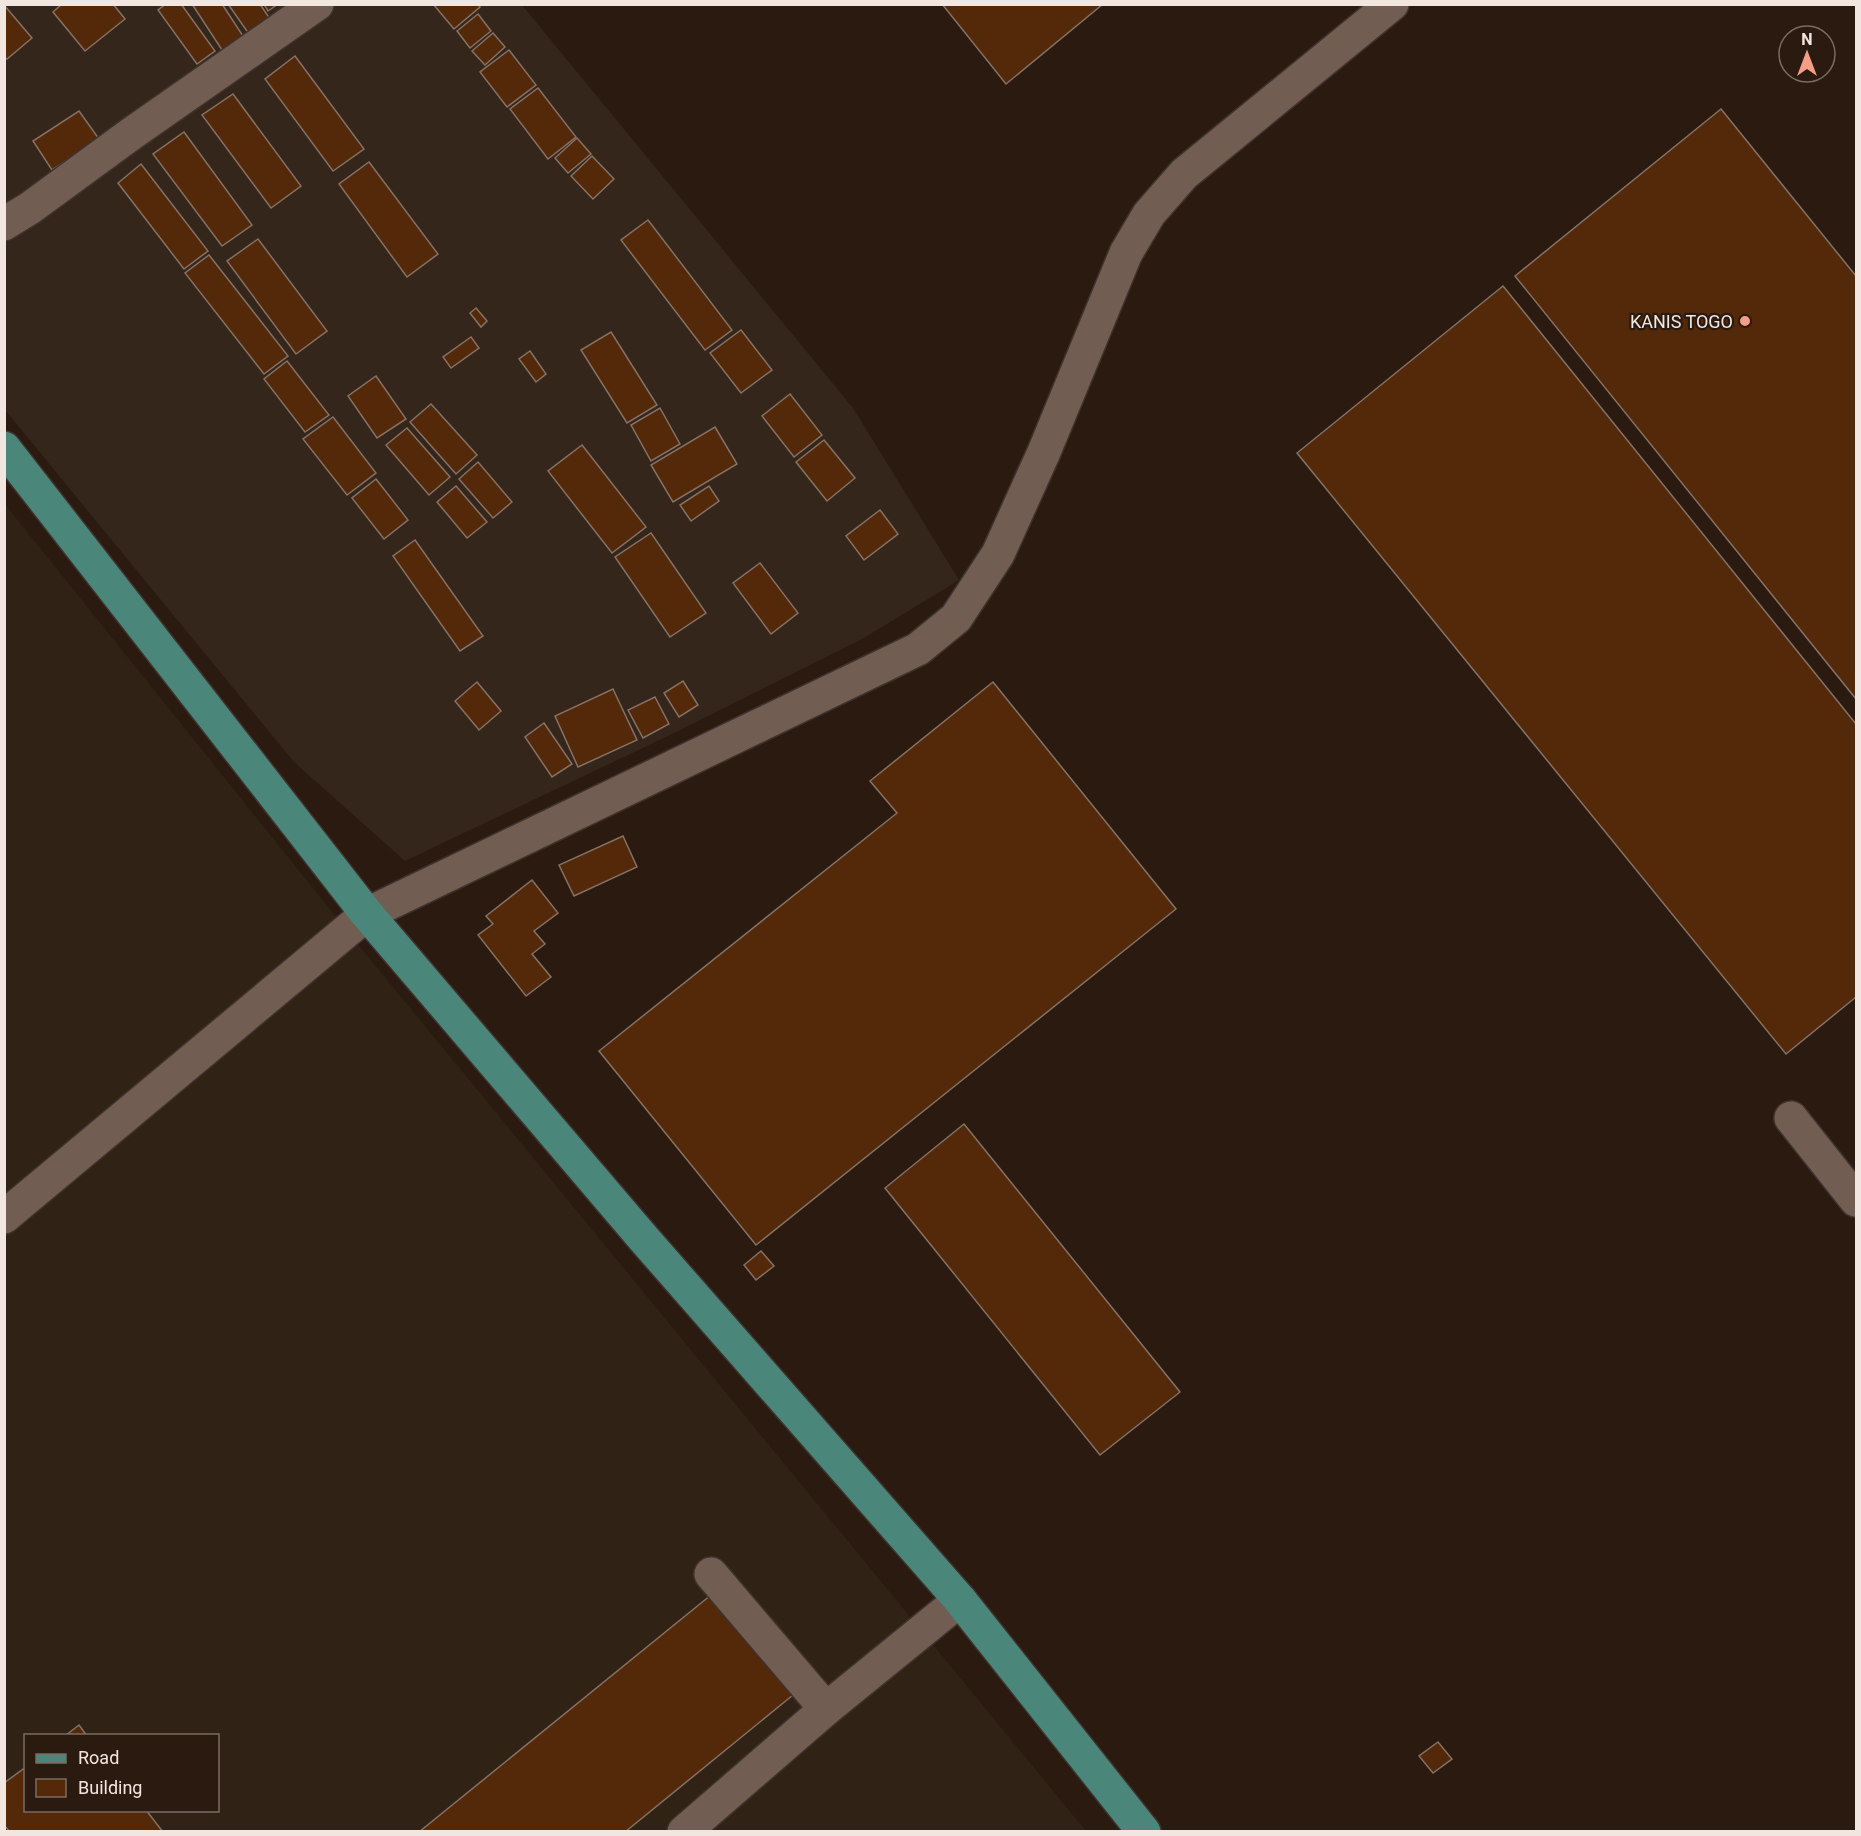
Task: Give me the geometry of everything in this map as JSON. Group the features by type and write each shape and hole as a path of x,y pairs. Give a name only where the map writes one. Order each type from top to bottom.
{"main road":[{"path":"4,448 368,914 644,1239 960,1600 1144,1832"}],"lane":[{"path":"4,224 30,208 131,134 317,4"},
{"path":"4,1217 368,914 918,649 956,618 998,554 1044,452 1126,253 1149,214 1184,174 1392,4"},
{"path":"1791,1118 1857,1200"},
{"path":"711,1574 826,1709"},
{"path":"684,1832 826,1709 960,1600"}],"shaded area":[{"path":"4,5 522,5 853,408 959,580 864,638 668,736 405,861 294,762 5,410"},
{"path":"4,503 365,953 1086,1831 5,1831"}],"building":[{"path":"62,4 113,4 125,19 85,51 53,12"},
{"path":"166,4 181,4 215,51 197,64 158,10"},
{"path":"192,4 222,4 243,36 222,50"},
{"path":"228,4 260,4 270,19 249,34"},
{"path":"264,4 278,4 268,11"},
{"path":"433,4 478,4 480,7 454,29"},
{"path":"942,4 1103,4 1006,84"},
{"path":"4,5 32,38 7,59 4,57"},
{"path":"478,14 491,31 470,48 457,31"},
{"path":"493,33 505,47 485,65 472,51"},
{"path":"509,50 536,85 507,107 480,72"},
{"path":"295,56 364,149 333,171 265,79"},
{"path":"538,88 576,137 548,159 510,109"},
{"path":"233,94 301,186 271,208 202,115"},
{"path":"1721,109 1856,276 1856,699 1515,276"},
{"path":"79,111 99,139 52,170 33,141"},
{"path":"184,132 252,225 222,246 153,154"},
{"path":"577,138 591,154 568,173 555,158"},
{"path":"592,156 614,179 593,199 571,176"},
{"path":"369,162 438,254 407,277 339,184"},
{"path":"141,164 208,251 184,269 118,183"},
{"path":"648,220 732,330 705,350 621,240"},
{"path":"258,239 327,331 296,354 227,261"},
{"path":"209,255 288,356 264,374 185,273"},
{"path":"1503,286 1856,724 1856,997 1786,1054 1297,453"},
{"path":"476,308 487,321 481,327 470,313"},
{"path":"741,330 772,370 741,393 710,353"},
{"path":"611,332 657,405 627,423 581,350"},
{"path":"471,337 479,348 451,368 443,357"},
{"path":"530,351 546,374 536,382 519,359"},
{"path":"287,361 329,415 305,432 264,379"},
{"path":"376,376 406,419 377,438 348,396"},
{"path":"790,394 822,435 794,457 762,416"},
{"path":"431,404 477,455 456,474 410,422"},
{"path":"660,408 680,444 651,461 631,425"},
{"path":"333,417 376,473 347,495 303,439"},
{"path":"715,427 737,464 673,502 651,465"},
{"path":"407,428 450,477 429,495 386,445"},
{"path":"824,440 855,478 827,501 796,462"},
{"path":"582,445 646,527 612,553 548,471"},
{"path":"478,462 512,502 493,518 459,479"},
{"path":"376,479 408,520 384,539 352,498"},
{"path":"456,486 487,522 467,538 437,502"},
{"path":"709,486 719,501 691,521 680,505"},
{"path":"880,510 898,534 864,560 846,536"},
{"path":"651,533 706,613 670,637 615,557"},
{"path":"415,540 483,636 460,651 393,556"},
{"path":"760,563 798,613 771,634 733,583"},
{"path":"683,681 698,705 679,717 664,693"},
{"path":"477,682 501,711 479,730 455,701"},
{"path":"993,682 1176,909 756,1245 599,1051 897,813 870,781"},
{"path":"613,689 637,740 578,767 555,716"},
{"path":"655,697 669,724 643,738 628,710"},
{"path":"544,723 572,764 552,777 525,737"},
{"path":"623,836 637,867 574,896 559,865"},
{"path":"532,880 558,913 534,931 545,944 532,954 551,977 526,996 478,935 493,924 486,916"},
{"path":"964,1124 1180,1392 1100,1455 885,1188"},
{"path":"761,1251 774,1266 756,1280 744,1265"},
{"path":"711,1595 793,1695 625,1832 419,1832"},
{"path":"79,1725 86,1734 68,1734"},
{"path":"1438,1742 1452,1759 1433,1773 1419,1756"},
{"path":"24,1768 24,1812 148,1812 163,1832 10,1832 4,1825 4,1783"}],"place":[{"name":"KANIS TOGO","path":"1745,321"}]}
